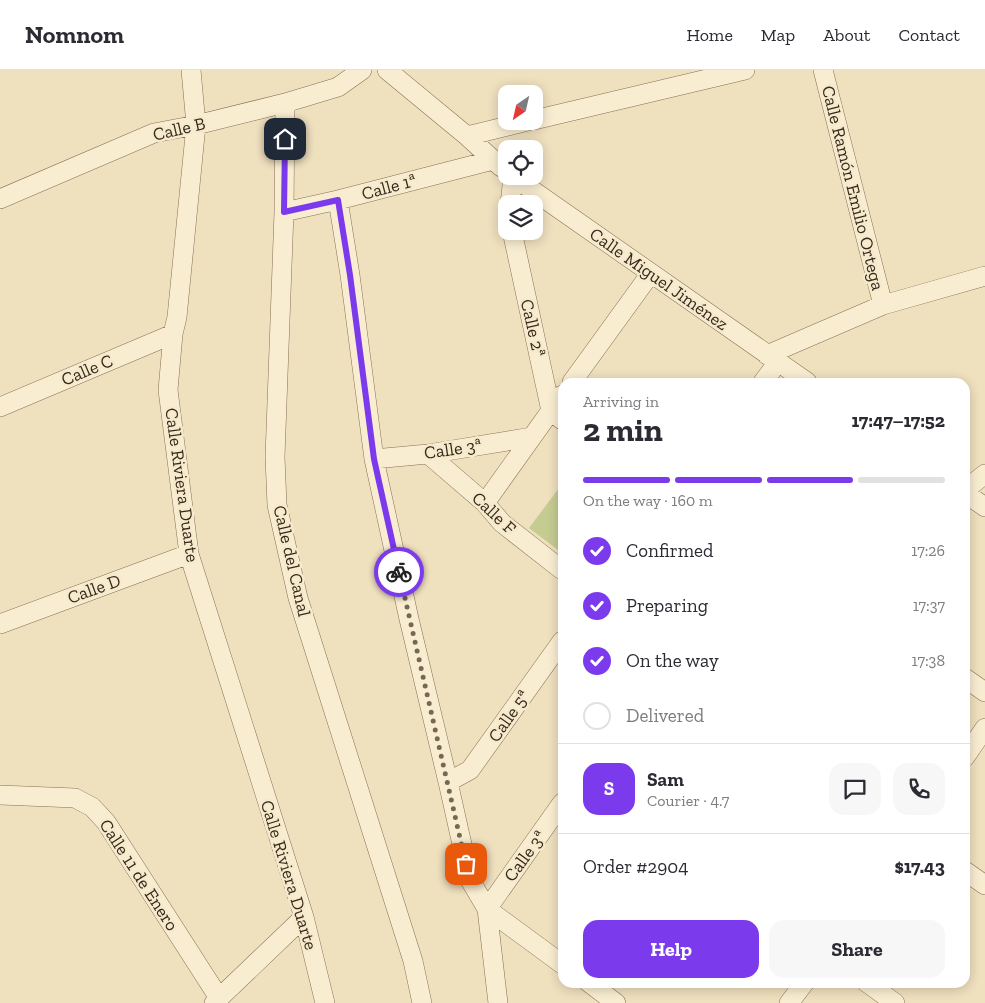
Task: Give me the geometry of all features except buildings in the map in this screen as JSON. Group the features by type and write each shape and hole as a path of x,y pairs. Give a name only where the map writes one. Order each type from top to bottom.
{"street":[{"name":"Calle Riviera Duarte","path":"191,70 196,125 168,390 189,554 304,917 325,1003"},
{"name":"Calle B","path":"0,199 154,133 196,125 285,103 338,87 362,70"},
{"name":"Calle Miguel Jiménez","path":"388,70 498,164"},
{"path":"543,118 745,70"},
{"name":"Calle Ramón Emilio Ortega","path":"823,70 883,305"},
{"name":"Calle del Canal","path":"285,103 284,212 274,457 277,505 298,598 413,961 422,1003"},
{"path":"467,136 498,128"},
{"name":"Calle 1ª","path":"284,212 338,200 498,172"},
{"name":"Calle Miguel Jiménez","path":"526,185 801,378"},
{"path":"338,200 350,275 374,459 470,880 487,909 558,961"},
{"name":"Calle 2ª","path":"514,240 557,415"},
{"path":"575,378 651,273"},
{"path":"764,378 772,358 883,305 985,276"},
{"name":"Calle C","path":"0,407 173,334"},
{"path":"485,504 532,437 557,415"},
{"name":"Calle 3ª","path":"374,459 428,454 532,437"},
{"name":"Calle F","path":"428,454 485,504 502,523 558,567"},
{"path":"970,487 985,474"},
{"path":"970,495 985,507"},
{"name":"Calle D","path":"0,624 189,554"},
{"name":"Calle 5ª","path":"448,782 470,770 558,647"},
{"path":"970,682 985,692"},
{"path":"970,750 985,728"},
{"name":"Calle 11 de Enero","path":"0,795 75,798 92,806 106,822 217,1000"},
{"name":"Calle 3ª","path":"487,909 558,809"},
{"path":"970,874 985,885"},
{"path":"487,909 498,1003"},
{"path":"217,1000 304,917"},
{"path":"596,988 616,1003"},
{"path":"789,1003 800,988"},
{"path":"874,988 895,1003"}],"green space":[{"path":"558,489 558,550 529,528"}],"way so far":[{"path":"399,572 466,864"}],"route":[{"path":"285,139 284,212 338,200 350,275 374,459 399,572"}]}
